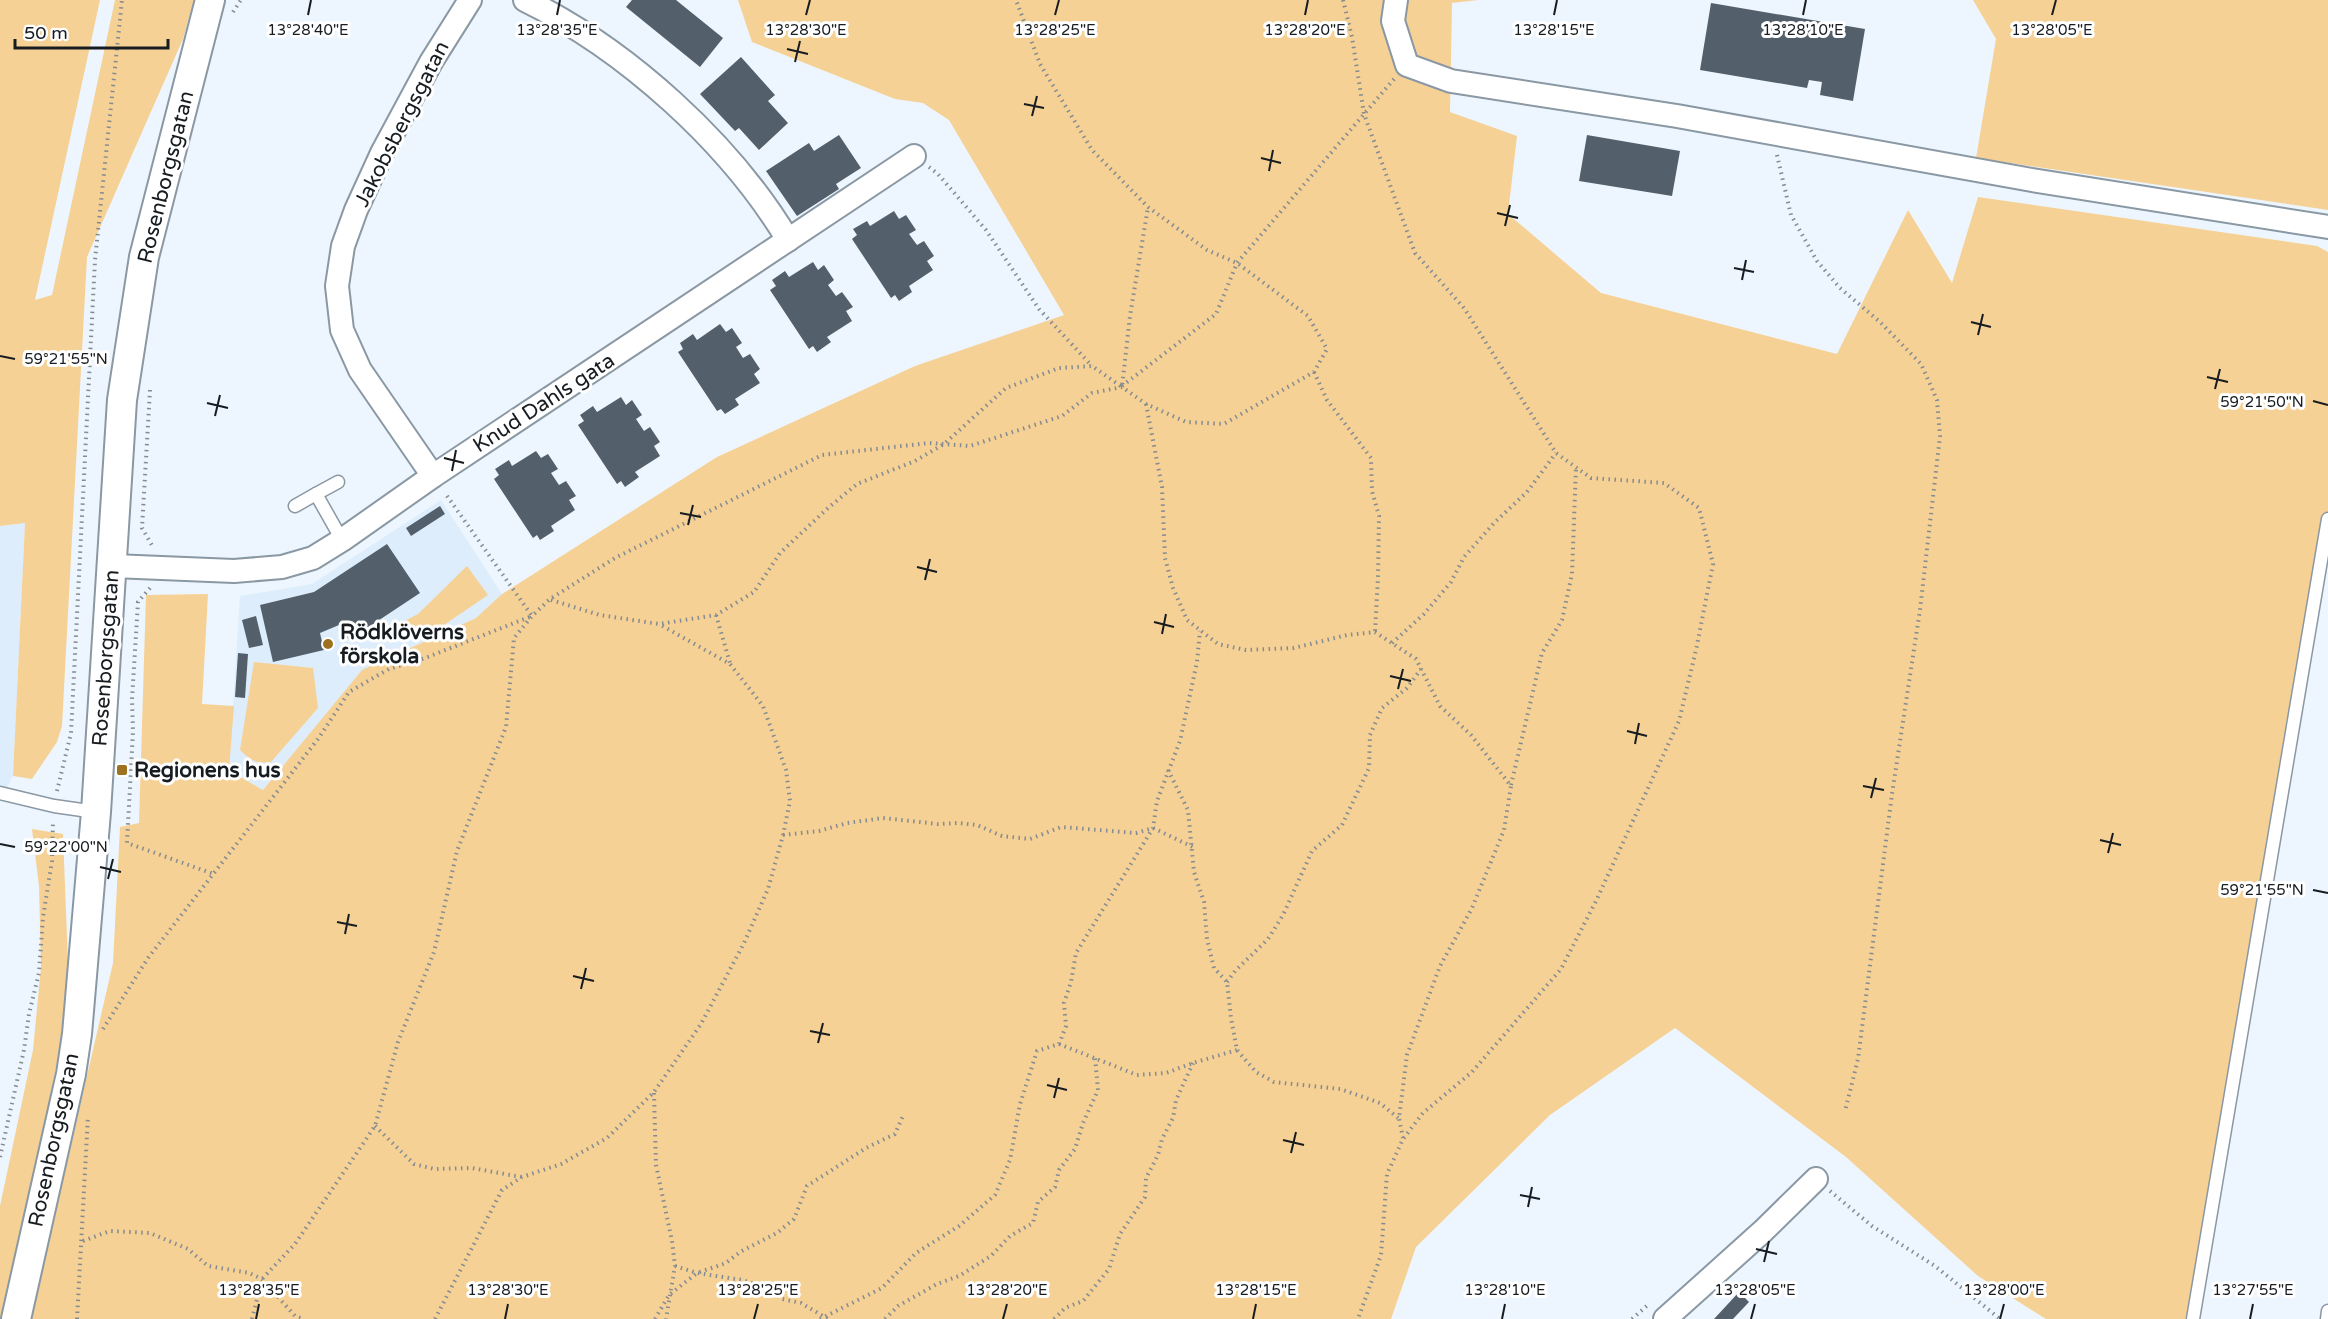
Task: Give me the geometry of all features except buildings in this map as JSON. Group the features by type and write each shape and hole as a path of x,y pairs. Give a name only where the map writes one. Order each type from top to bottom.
{"street":[{"name":"Jakobsbergsgatan","path":"433,476 360,370 342,330 337,286 343,246 356,210 382,153 431,62 470,0"},
{"path":"525,0 564,21 659,89 709,138 770,210 788,240"},
{"path":"1396,0 1393,21 1407,65 1451,81 1677,116 2032,180 2328,227"},
{"name":"Rosenborgsgatan","path":"16,1319 71,1074 77,1034 96,812 123,400 144,257 220,8"},
{"name":"Knud Dahls gata","path":"113,566 234,571 282,567 313,558 914,156"},
{"path":"1669,1315 1763,1231 1816,1179"}],"lane":[{"path":"295,506 338,482"},
{"path":"316,494 342,540"},
{"path":"2193,1319 2328,519"},
{"path":"0,793 54,806 96,812"},
{"path":"2327,1319 2328,1311"}],"path":[{"path":"0,1158 24,1050 28,1014 39,973 43,917 52,861 54,806 71,733 94,260 122,0"},
{"path":"220,8 241,0"},
{"path":"914,156 938,174 986,230 1039,309 1092,366 1146,404 1186,422 1224,424 1314,372 1326,349 1308,316 1237,263 1207,250 1148,207 1092,150 1040,64 1016,0"},
{"path":"1343,0 1352,37 1364,114 1415,253 1464,308 1556,453 1591,478 1664,483 1699,508 1713,564 1679,721 1596,901 1561,969 1472,1072 1423,1113 1403,1139 1387,1174 1381,1255 1358,1319"},
{"path":"252,1319 262,1280 295,1244 375,1126 398,1042 434,952 457,851 506,727 514,638 532,615 550,599 615,558 822,455 929,443 970,446 1013,434 1062,416 1092,393 1122,387 1216,314 1237,263 1407,65"},
{"path":"1772,133 1791,215 1816,261 1840,288 1880,322 1921,364 1937,400 1939,447 1920,610 1892,794 1858,1059 1845,1111"},
{"path":"1122,387 1130,316 1148,207"},
{"path":"550,599 600,615 659,624 716,615 754,592 780,553 857,484 915,461 944,444 1006,388 1059,368 1092,366"},
{"path":"1314,372 1327,400 1371,458 1372,491 1379,516 1375,632"},
{"path":"151,381 142,528 153,546 150,588 138,602 127,843 214,873"},
{"path":"1146,404 1162,487 1166,558 1173,588 1187,620 1218,644 1246,650 1294,648 1347,635 1375,632 1416,659 1440,706 1471,735 1511,786"},
{"path":"1392,643 1424,614 1451,582 1464,556 1494,522 1527,492 1556,453"},
{"path":"1403,1139 1399,1118 1407,1055 1440,966 1472,908 1504,830 1511,786 1542,653 1562,620 1572,574 1576,467"},
{"path":"433,476 532,615"},
{"path":"102,1037 104,1027 148,958 318,739 350,692 389,669 425,658 532,615"},
{"path":"435,1319 502,1190 522,1177 561,1164 607,1138 654,1092 700,1024 744,943 768,889 790,801 786,770 763,706 730,664 716,615"},
{"path":"659,624 730,664"},
{"path":"1059,1044 1065,1026 1064,1004 1076,953 1153,828 1157,801 1167,769 1180,741 1197,662 1200,631"},
{"path":"1227,982 1235,971 1268,939 1283,915 1312,851 1342,825 1369,768 1370,735 1382,708 1407,688 1421,669"},
{"path":"1167,769 1188,810 1194,872 1204,902 1207,939 1214,968 1227,982 1237,1050 1256,1072 1274,1082 1340,1089 1380,1103 1399,1118"},
{"path":"783,835 819,831 847,823 883,818 938,824 977,825 1002,836 1030,839 1061,827 1136,833 1153,828 1193,847"},
{"path":"675,1266 762,1286 782,1299 801,1303 824,1318 882,1288 916,1253 959,1226 995,1195 1010,1160 1020,1104 1037,1051 1059,1044 1137,1075 1166,1073 1237,1050"},
{"path":"885,1319 898,1306 937,1284 959,1276 991,1256 1010,1236 1033,1223 1038,1202 1055,1186 1059,1170 1075,1149 1083,1123 1098,1090 1095,1057"},
{"path":"1054,1319 1065,1308 1083,1301 1109,1269 1120,1234 1145,1197 1146,1178 1158,1155 1162,1139 1173,1118 1176,1100 1193,1063"},
{"path":"654,1092 656,1165 675,1266 666,1319"},
{"path":"77,1319 83,1241 83,1186 88,1112"},
{"path":"655,1319 669,1295 698,1273 726,1263 740,1252 777,1233 794,1219 807,1186 866,1148 895,1134 903,1116"},
{"path":"375,1126 414,1164 434,1169 472,1168 522,1177"},
{"path":"1816,1179 1872,1226 1935,1266 2000,1319"},
{"path":"83,1241 110,1231 150,1233 188,1249 208,1266 249,1273 262,1280 295,1316 304,1319"}],"shaded area":[{"path":"0,0 100,0 35,300 52,295 115,0 194,0 183,39 87,257 62,726 57,742 32,779 13,776 25,523 0,526"},
{"path":"738,0 1478,0 1452,3 1450,112 1517,136 1508,214 1601,293 1837,354 1908,210 1952,283 1978,197 2317,246 2328,252 2328,519 2193,1319 2046,1319 1978,1276 1846,1157 1675,1028 1550,1115 1416,1247 1391,1319 31,1319 113,963 120,827 139,823 146,595 208,594 202,704 234,706 229,770 263,790 362,670 476,618 502,594 717,457 915,366 1064,315 949,120 923,103 895,99 752,42"},
{"path":"1973,0 2328,0 2328,210 1976,158 1996,39"},
{"name":"Rödklöverns förskola","path":"441,500 502,594 476,618 362,670 263,790 229,770 240,596 312,584"},
{"path":"25,523 13,776 0,802 0,526"},
{"path":"467,566 488,595 441,627 393,634 391,628 418,614"},
{"path":"254,662 313,668 318,708 271,762 254,760 240,750"},
{"path":"32,829 63,834 68,963 60,1048 11,1287 2,1319 0,1319 0,1206 33,1050 41,967 39,886"}],"place":[{"name":"Rödklöverns förskola","path":"328,644"},
{"name":"Regionens hus","path":"122,770"}]}
